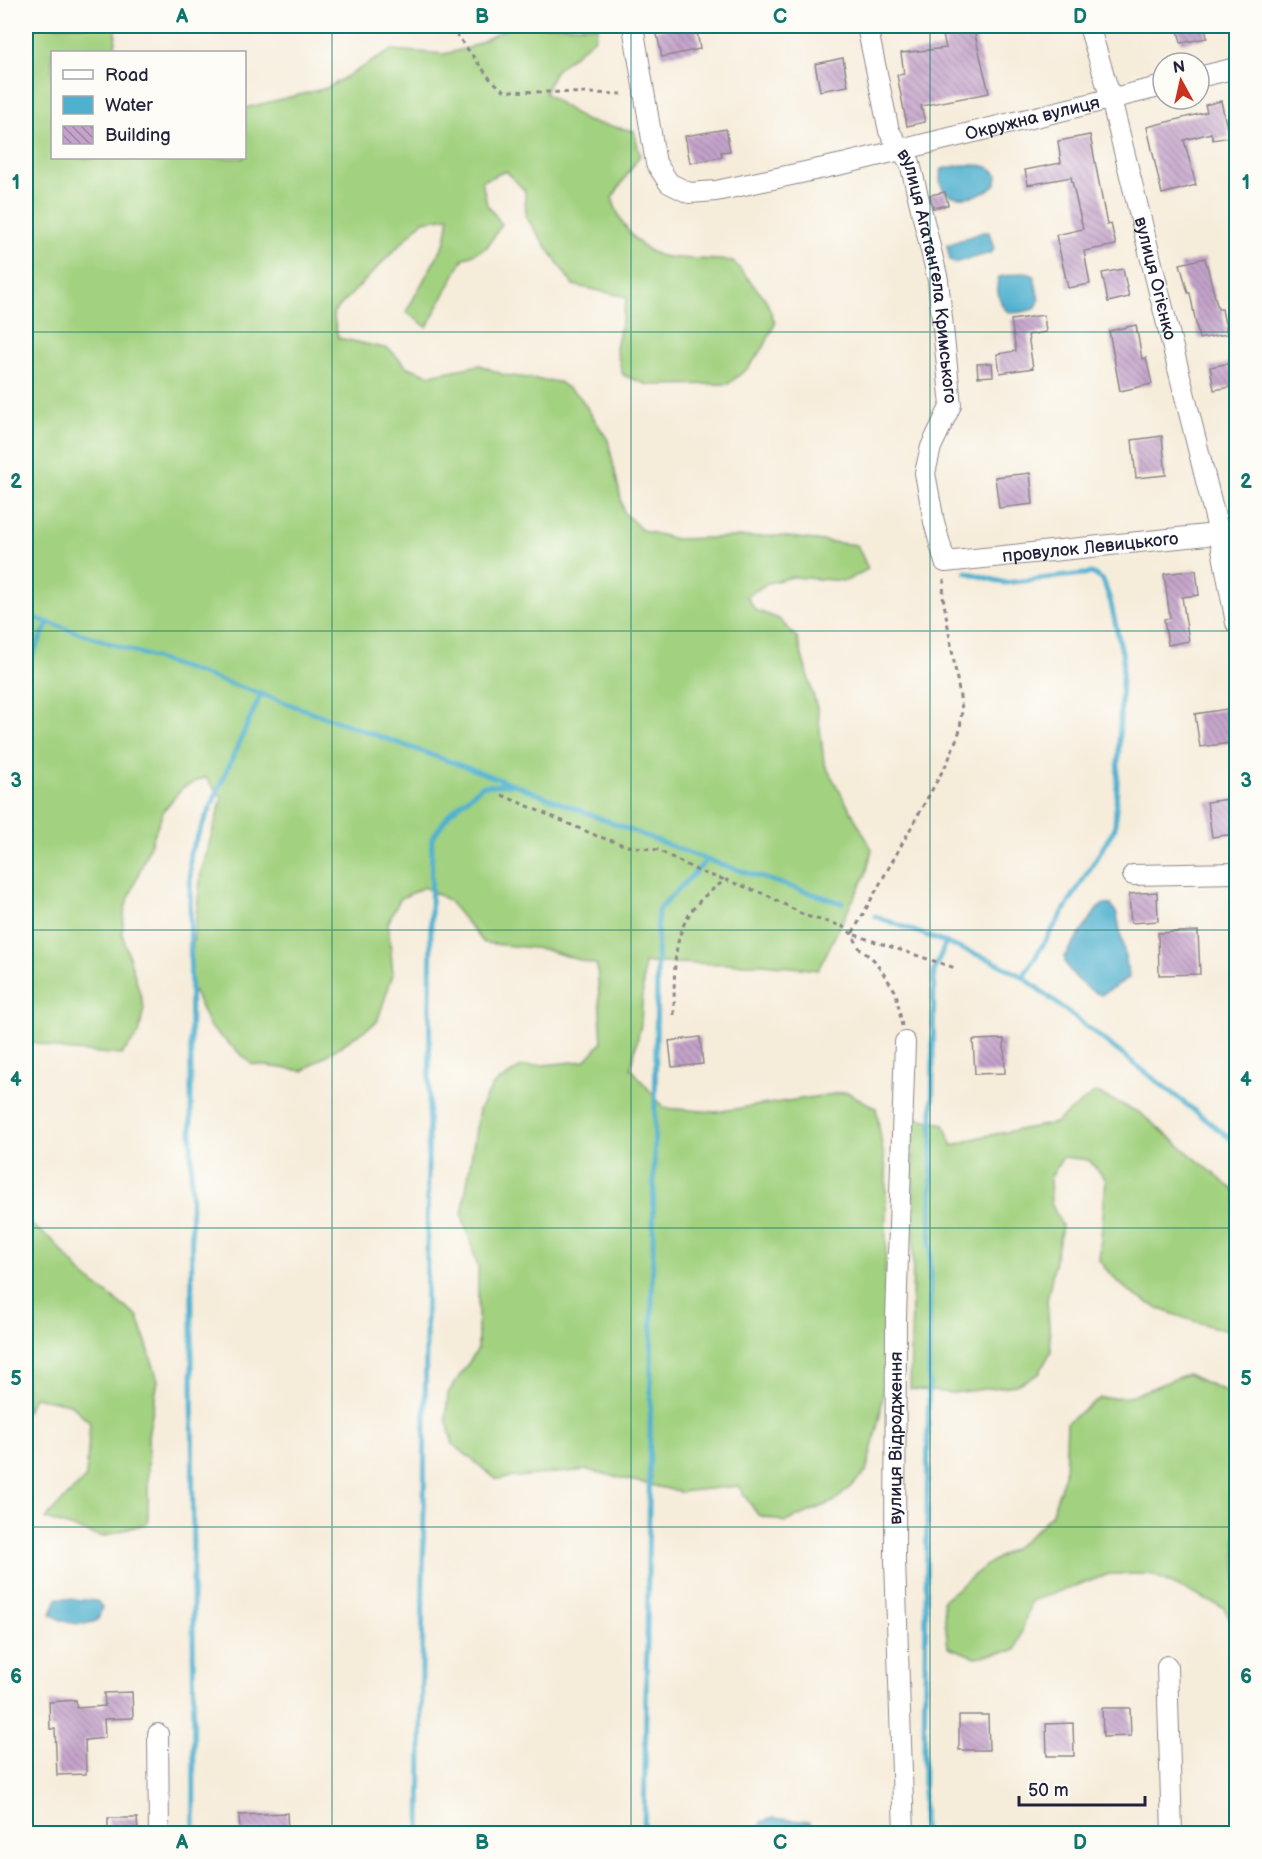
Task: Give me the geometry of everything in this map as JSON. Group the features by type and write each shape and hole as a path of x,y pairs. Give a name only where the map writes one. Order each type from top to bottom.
{"street":[{"name":"Окружна вулиця","path":"633,26 656,163 669,183 689,193 716,191 902,150 1151,89"},
{"name":"вулиця Агатангела Кримського","path":"867,26 889,131 910,163 938,280 951,405 931,447 925,473 934,522 945,562"},
{"name":"вулиця Огієнко","path":"1089,26 1111,99 1228,532 1236,623"},
{"path":"1211,74 1236,68"},
{"name":"провулок Левицького","path":"945,562 1228,532"},
{"path":"1132,875 1236,873"},
{"name":"вулиця Відродження","path":"903,1833 895,1560 896,1318 905,1042"},
{"path":"1167,1666 1172,1833"},
{"path":"158,1734 159,1833"}],"path":[{"path":"450,26 491,80 505,91 621,92 645,98"},
{"path":"852,934 948,760 960,730 962,709 943,597 945,562"},
{"path":"502,795 597,836 627,846 658,850 700,872 767,896 806,916 842,926 852,934 955,968"},
{"path":"674,1015 675,954 685,917 704,894 726,880"},
{"path":"852,934 860,949 874,960 896,992 905,1042"}],"green space":[{"path":"26,26 116,26 115,51 51,51 51,159 246,159 246,108 327,88 392,50 444,54 469,48 511,26 598,26 594,39 555,71 545,93 586,121 634,131 640,155 612,198 623,223 641,245 658,255 674,258 733,261 766,300 775,323 764,347 748,368 728,384 648,385 623,375 616,349 627,297 573,285 526,217 525,191 506,171 482,181 487,205 502,224 487,247 463,259 427,327 406,312 445,242 449,217 423,221 333,313 338,338 389,349 407,367 430,375 480,365 504,375 559,382 580,397 608,440 624,513 642,530 675,539 780,536 857,545 868,569 846,581 793,577 768,583 747,596 755,610 779,619 797,638 818,712 824,763 872,849 866,874 818,970 763,964 644,963 641,1024 631,1068 664,1108 715,1112 847,1092 876,1108 886,1171 885,1377 880,1415 866,1472 835,1501 785,1522 758,1515 738,1486 680,1492 587,1470 496,1479 453,1444 446,1418 448,1393 478,1349 478,1267 462,1215 479,1110 492,1086 521,1067 585,1061 602,1042 597,965 543,949 484,943 448,900 424,887 400,899 388,923 393,974 377,1022 303,1071 252,1064 210,1027 189,981 201,873 222,798 205,777 182,788 164,810 125,908 122,933 144,1007 139,1034 121,1055 63,1050 26,1040"},
{"path":"1095,1092 1140,1113 1236,1192 1236,1334 1160,1309 1144,1301 1113,1277 1099,1260 1106,1180 1089,1160 1063,1157 1050,1178 1051,1203 1062,1226 1047,1301 1051,1351 1039,1374 1016,1385 953,1393 910,1389 914,1220 912,1136 916,1118 944,1124 952,1146 980,1137 1055,1123"},
{"path":"26,1221 52,1240 85,1277 138,1317 158,1380 148,1436 148,1523 102,1537 45,1519 86,1477 90,1422 70,1404 34,1397 26,1412"},
{"path":"1187,1374 1229,1393 1236,1400 1236,1630 1224,1608 1151,1574 1110,1574 1031,1601 1016,1650 976,1657 948,1647 943,1600 989,1563 1022,1543 1051,1515 1065,1475 1067,1422 1100,1398 1129,1397"}],"water":[{"path":"962,165 990,168 997,175 996,183 989,190 969,197 950,195 943,189 940,181 942,169"},
{"path":"989,232 994,249 991,253 954,263 950,260 947,245"},
{"path":"1026,272 1034,276 1039,301 1035,309 1012,313 1001,303 997,284 999,277"},
{"path":"1104,904 1111,905 1117,914 1129,978 1101,995 1078,980 1069,969 1064,957 1098,908"},
{"path":"57,1598 97,1601 102,1607 98,1620 80,1624 56,1617 51,1614"},
{"path":"773,1818 810,1822 812,1833 758,1833 761,1822"}],"building":[{"path":"677,26 696,26 700,49 662,57 656,30"},
{"path":"941,26 973,26 989,93 921,106 925,122 907,126 897,75 904,74 901,53 946,48"},
{"path":"1177,26 1205,26 1207,38 1181,43"},
{"path":"843,58 848,86 820,91 815,64"},
{"path":"1221,101 1229,137 1213,140 1211,133 1184,140 1196,185 1162,194 1147,127 1211,111 1211,104"},
{"path":"726,129 730,151 721,152 722,157 690,163 685,136"},
{"path":"1090,135 1107,225 1111,224 1116,245 1084,251 1090,284 1068,288 1056,235 1083,229 1071,177 1028,185 1025,170 1061,163 1058,141"},
{"path":"945,192 948,205 933,208 930,195"},
{"path":"1205,258 1218,309 1222,309 1227,334 1199,339 1190,293 1188,293 1180,264"},
{"path":"1123,269 1129,297 1108,302 1102,273"},
{"path":"1044,315 1046,332 1028,335 1033,368 1000,373 997,354 1016,351 1011,320"},
{"path":"1136,325 1142,359 1146,358 1152,384 1120,391 1109,331"},
{"path":"1236,362 1236,386 1214,390 1210,367"},
{"path":"992,363 993,376 978,377 977,364"},
{"path":"1162,436 1166,475 1136,478 1132,440"},
{"path":"1030,473 1033,504 999,508 995,477"},
{"path":"1196,570 1199,595 1182,597 1189,641 1168,645 1164,619 1170,618 1164,574"},
{"path":"1227,709 1231,743 1200,747 1195,714"},
{"path":"1236,798 1236,834 1212,837 1207,802"},
{"path":"1157,892 1158,921 1131,923 1129,894"},
{"path":"1198,931 1200,974 1159,975 1158,933"},
{"path":"700,1037 703,1064 672,1067 669,1041"},
{"path":"1004,1039 1005,1073 975,1074 973,1040"},
{"path":"132,1692 133,1718 104,1719 105,1738 85,1740 86,1774 57,1775 55,1729 50,1729 49,1702 76,1700 77,1708 105,1706 104,1693"},
{"path":"1102,1708 1130,1708 1131,1736 1103,1737"},
{"path":"959,1715 988,1715 989,1750 959,1750"},
{"path":"1073,1723 1074,1756 1047,1756 1046,1724"},
{"path":"287,1813 288,1833 269,1833 269,1830 240,1832 239,1815"},
{"path":"108,1818 137,1818 138,1833 108,1833"}],"waterway":[{"path":"966,572 1005,583 1092,573 1103,580 1123,657 1115,828 1023,977"},
{"path":"26,615 261,694 513,784 707,860 842,903"},
{"path":"26,669 48,623"},
{"path":"194,1834 190,853 261,694"},
{"path":"420,1834 432,838 450,813 482,786 513,784"},
{"path":"644,1834 658,910 707,860"},
{"path":"875,916 991,960 1023,977 1236,1143"},
{"path":"923,1834 934,971 946,942"}]}
